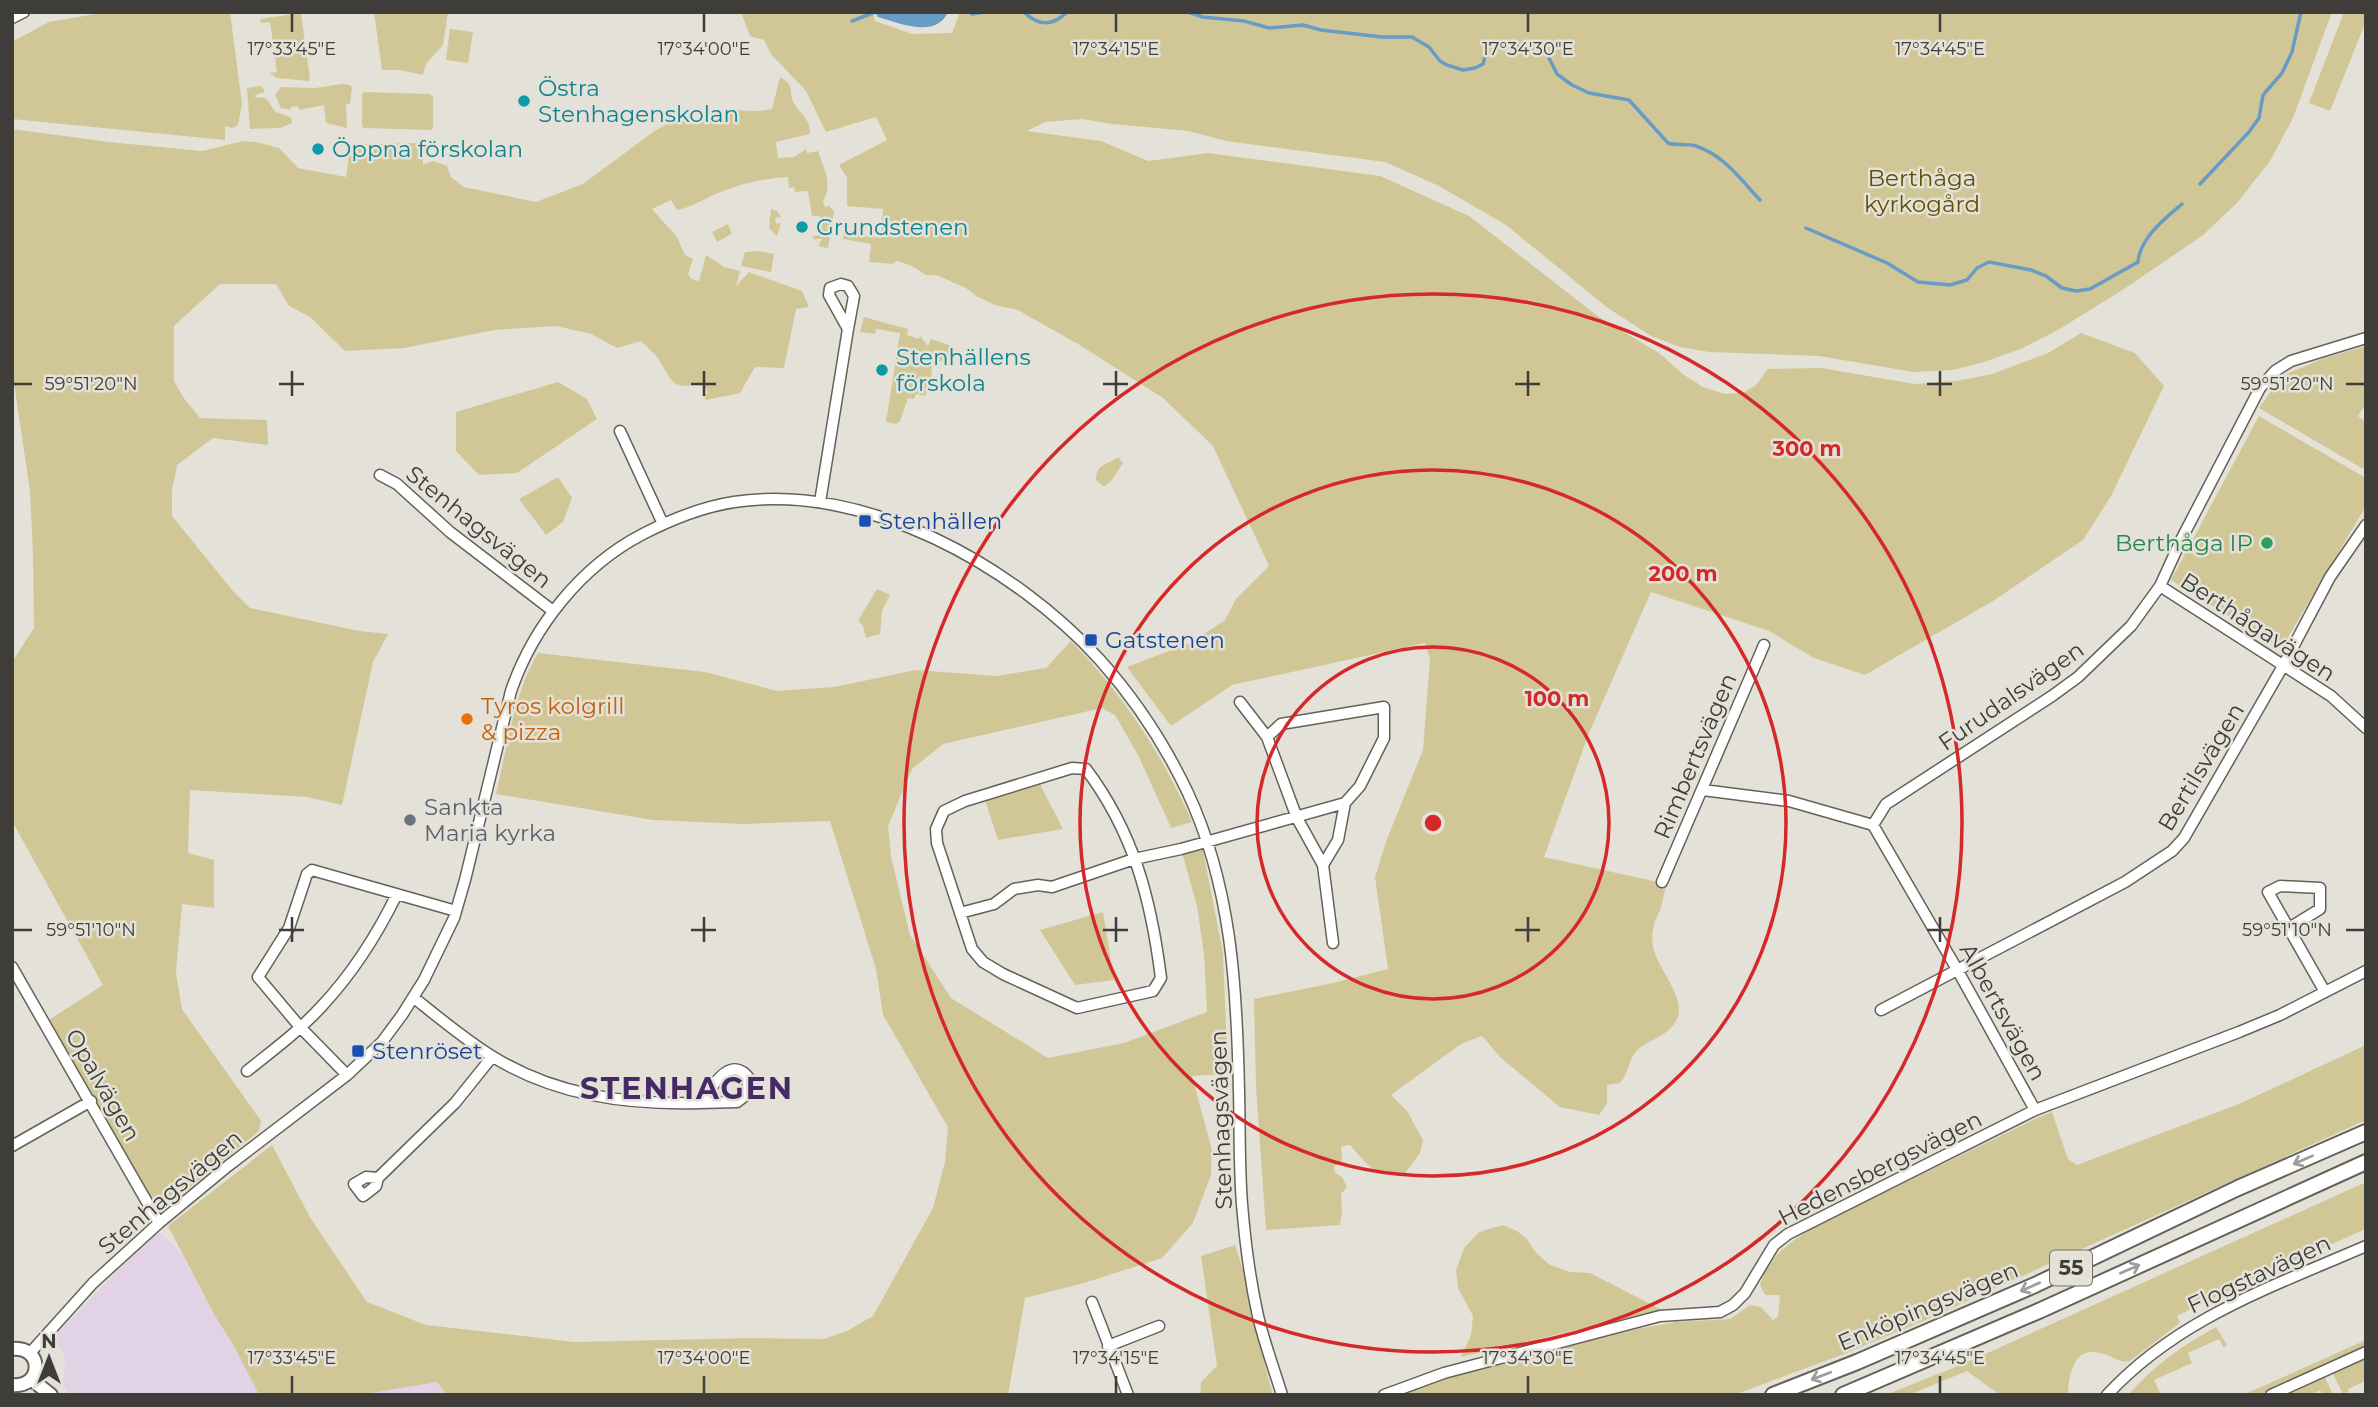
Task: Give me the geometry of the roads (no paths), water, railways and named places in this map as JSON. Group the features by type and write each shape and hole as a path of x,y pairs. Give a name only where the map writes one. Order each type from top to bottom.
{"main road":[{"name":"Enköpingsvägen","path":"1773,1395 2035,1285 2238,1188 2366,1132"},
{"name":"Enköpingsvägen","path":"1843,1395 2041,1310 2366,1162"}],"street":[{"path":"12,18 24,12"},
{"path":"820,502 848,329"},
{"name":"Furudalsvägen","path":"1873,825 1886,804 1999,732 2078,677 2131,626 2161,586 2182,538 2260,388 2275,371 2291,361 2366,338"},
{"path":"620,431 663,524"},
{"name":"Stenhagsvägen","path":"380,475 397,484 450,532 553,611"},
{"name":"Stenhagsvägen","path":"30,1353 93,1283 159,1223 228,1166 347,1075 382,1042 414,997 447,935 456,911 519,667 553,611 577,584 629,541 691,513 735,502 800,499 872,515 943,543 973,559 1034,600 1098,659 1123,688 1186,791 1208,841 1233,954 1240,1172 1248,1261 1258,1318 1282,1395"},
{"name":"Bertilsvägen","path":"1881,1010 2125,882 2172,851 2184,838 2283,666 2330,577 2366,525"},
{"name":"Berthågavägen","path":"2161,586 2331,696 2366,727"},
{"name":"Rimbertsvägen","path":"1662,882 1763,645"},
{"path":"1240,702 1267,737 1297,818 1323,865 1333,943"},
{"path":"1267,737 1281,724 1384,708 1384,738 1360,786 1345,803 1338,840 1323,865"},
{"path":"1072,768 1086,769 1121,824 1134,859 1149,901 1161,978 1153,991 1077,1008 1003,974 983,962 972,949 937,843 936,829 943,811 965,801 1072,768"},
{"path":"1703,790 1789,801 1873,825"},
{"path":"960,913 994,904 1014,889 1038,885 1052,887 1134,859 1297,818 1345,803"},
{"name":"Albertsvägen","path":"1873,825 2035,1110"},
{"path":"347,1075 300,1028 258,976 289,928 307,874 312,870 456,911"},
{"path":"2289,928 2320,909 2320,888 2280,886 2268,892 2325,992"},
{"path":"247,1071 300,1028 322,1006 355,966 397,894"},
{"name":"Opalvägen","path":"12,967 159,1223"},
{"name":"Hedensbergsvägen","path":"1384,1395 1444,1373 1660,1316 1720,1312 1733,1306 1745,1293 1774,1245 1788,1234 2035,1110 2239,1032 2366,971"},
{"path":"414,997 461,1036 492,1057 550,1084 589,1095 660,1104 737,1102 746,1096 749,1078 744,1070 735,1068 727,1071 700,1102"},
{"path":"378,1178 455,1102 492,1057"},
{"path":"12,1146 91,1101"},
{"name":"Flogstavägen","path":"2107,1395 2142,1360 2190,1327 2218,1311 2366,1246"},
{"path":"1092,1302 1128,1395"},
{"path":"1108,1346 1159,1326"},
{"path":"12,1349 20,1348 30,1353 36,1369 26,1383 12,1385"},
{"path":"2271,1395 2366,1352"},
{"path":"31,1379 51,1395"}],"water":[{"path":"875,12 948,12 935,25 916,27 878,17"}],"waterway":[{"path":"852,21 875,12"},
{"path":"972,14 984,12"},
{"path":"1024,12 1045,23 1056,20 1067,12"},
{"path":"1188,12 1269,28 1303,25 1321,30 1382,37 1412,37 1429,47 1440,61 1463,70 1483,64 1488,46 1496,42 1546,52 1557,74 1572,85 1589,93 1629,100 1668,143 1696,146 1706,150 1731,169 1760,200"},
{"path":"2200,184 2259,118 2263,95 2282,73 2292,52 2301,12"},
{"path":"1806,228 1887,263 1918,282 1950,285 1967,280 1977,268 1989,262 2031,270 2046,276 2062,288 2076,291 2090,289 2138,262 2148,237 2182,204"}],"place":[{"name":"Östra Stenhagenskolan","path":"524,101"},
{"name":"Öppna förskolan","path":"318,149"},
{"name":"Grundstenen","path":"802,227"},
{"name":"Stenhällens förskola","path":"882,370"},
{"name":"Stenhällen","path":"865,521"},
{"name":"Berthåga IP","path":"2267,543"},
{"name":"Gatstenen","path":"1091,640"},
{"name":"Tyros kolgrill & pizza","path":"467,719"},
{"name":"Sankta Maria kyrka","path":"410,820"},
{"name":"Stenröset","path":"358,1051"}],"district":[{"name":"STENHAGEN","path":"687,1089"}],"park label":[{"name":"Berthåga kyrkogård","path":"1922,191"}]}
